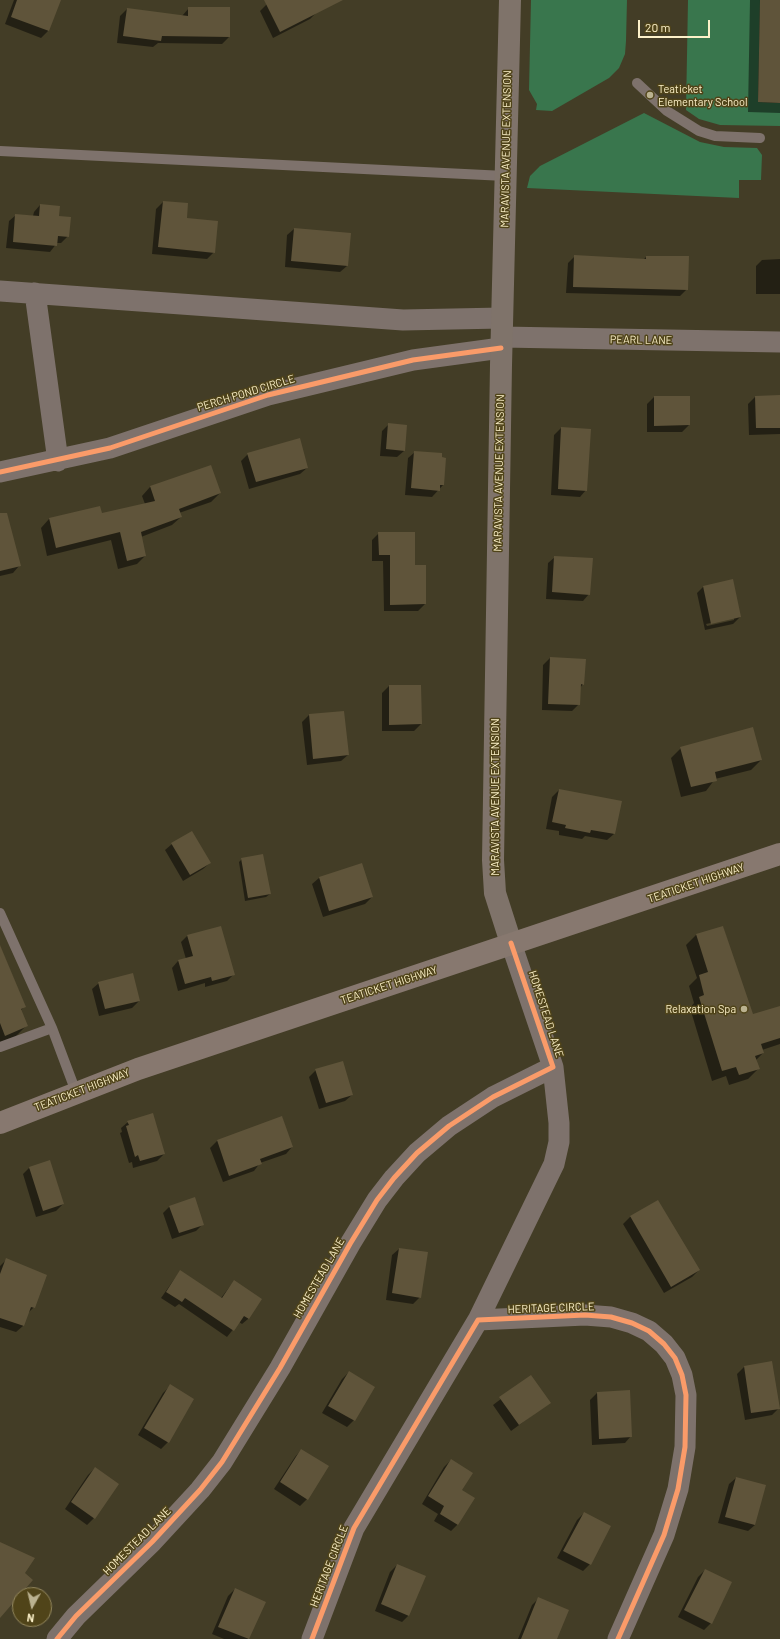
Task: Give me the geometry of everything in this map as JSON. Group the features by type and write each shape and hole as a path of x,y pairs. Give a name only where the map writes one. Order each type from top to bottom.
{"main road":[{"name":"MARAVISTA AVENUE EXTENSION","path":"510,0 502,335 493,860 495,893 512,943"},
{"name":"TEATICKET HIGHWAY","path":"1,1118 138,1069 780,854"}],"street":[{"path":"0,291 403,320 502,335"},
{"path":"35,293 58,461"},
{"name":"PEARL LANE","path":"502,335 780,342"},
{"name":"PERCH POND CIRCLE","path":"0,472 58,461 110,448 268,395 413,360 502,335"},
{"name":"HOMESTEAD LANE","path":"57,1639 76,1616 152,1542 200,1490 222,1462 280,1368 350,1244 377,1200 394,1178 417,1153 449,1126 493,1097 553,1067 512,943"},
{"name":"HERITAGE CIRCLE","path":"312,1639 354,1528 478,1320 554,1164 558,1142 559,1122 553,1067"},
{"name":"HERITAGE CIRCLE","path":"478,1320 585,1315 611,1317 632,1322 649,1331 664,1344 675,1358 682,1375 686,1395 687,1421 686,1447 678,1489 664,1535 618,1639"}],"lane":[{"path":"637,83 667,111 699,131 715,136 760,138"},
{"path":"0,151 506,176"},
{"path":"0,913 52,1028 76,1092"},
{"path":"0,1047 52,1028"}],"green space":[{"path":"531,0 627,0 625,54 619,68 609,78 552,111 536,110 537,104 529,90"},
{"path":"688,0 760,0 758,102 780,103 780,126 720,125 699,119 686,110"},
{"path":"644,113 700,142 724,147 757,148 762,155 761,180 739,180 739,198 527,188 530,176 540,166"}],"building":[{"path":"17,0 61,0 49,31 11,17"},
{"path":"264,0 343,0 280,32"},
{"path":"760,0 780,0 780,103 758,102"},
{"path":"188,7 230,7 230,37 162,36 161,41 123,36 127,8 188,16"},
{"path":"163,201 188,203 187,218 218,221 215,253 158,247"},
{"path":"40,204 60,206 59,216 71,217 69,237 58,236 57,246 13,242 15,214 39,216"},
{"path":"294,228 351,233 348,266 291,261"},
{"path":"574,255 646,259 646,256 689,256 688,290 573,287"},
{"path":"780,395 780,428 756,428 755,396"},
{"path":"654,396 690,396 690,425 654,426"},
{"path":"388,423 407,425 405,451 386,449"},
{"path":"561,427 591,429 587,491 558,489"},
{"path":"300,438 308,468 256,482 247,453"},
{"path":"414,451 442,453 442,457 446,458 444,485 440,485 440,491 411,488"},
{"path":"211,465 221,493 179,509 182,517 141,532 146,556 127,561 120,532 56,548 49,518 100,506 102,513 155,501 150,486"},
{"path":"0,513 7,513 21,566 0,571"},
{"path":"378,532 415,532 415,565 426,565 426,604 390,605 390,555 379,555"},
{"path":"554,556 593,558 590,595 552,592"},
{"path":"733,579 741,617 711,624 703,586"},
{"path":"550,657 586,659 584,685 581,684 580,705 548,704"},
{"path":"389,685 421,685 422,724 389,725"},
{"path":"344,711 349,755 313,759 309,714"},
{"path":"753,727 762,760 715,772 717,781 691,787 680,747"},
{"path":"559,789 622,801 615,834 591,830 590,833 565,828 566,825 552,822"},
{"path":"192,831 211,863 190,875 171,843"},
{"path":"263,854 271,894 248,898 241,858"},
{"path":"362,863 373,897 329,911 319,877"},
{"path":"221,926 235,975 212,981 211,977 185,984 178,960 193,956 187,935"},
{"path":"723,926 753,1014 780,1006 780,1038 761,1044 764,1053 755,1056 760,1069 739,1075 736,1067 722,1071 699,997 704,995 699,975 708,972 696,934"},
{"path":"0,945 26,1007 21,1009 28,1026 5,1036 0,1023"},
{"path":"133,973 140,1001 105,1009 98,982"},
{"path":"343,1061 353,1095 326,1103 315,1069"},
{"path":"153,1113 165,1154 140,1161 138,1155 135,1157 126,1126 129,1125 127,1121"},
{"path":"282,1116 293,1147 260,1159 262,1164 229,1176 217,1140"},
{"path":"50,1160 64,1204 43,1211 29,1167"},
{"path":"195,1197 204,1225 179,1233 169,1206"},
{"path":"658,1200 700,1270 671,1287 630,1216"},
{"path":"399,1248 428,1252 421,1298 392,1293"},
{"path":"6,1258 47,1275 35,1308 31,1307 24,1326 0,1318 0,1274"},
{"path":"180,1270 222,1298 234,1280 262,1299 249,1319 244,1316 234,1331 185,1298 182,1302 166,1292"},
{"path":"772,1361 780,1409 751,1413 744,1366"},
{"path":"349,1371 375,1387 355,1421 328,1406"},
{"path":"531,1375 551,1403 519,1425 499,1397"},
{"path":"170,1384 194,1399 169,1443 144,1428"},
{"path":"630,1390 632,1437 599,1439 597,1392"},
{"path":"301,1449 329,1466 308,1500 280,1482"},
{"path":"451,1459 473,1473 462,1490 475,1498 458,1525 440,1514 444,1506 428,1496"},
{"path":"95,1467 119,1484 95,1519 71,1502"},
{"path":"736,1477 766,1485 755,1525 725,1517"},
{"path":"584,1512 611,1526 591,1565 563,1551"},
{"path":"0,1542 35,1558 25,1573 33,1580 27,1587 12,1587 12,1604 0,1618"},
{"path":"397,1564 426,1576 409,1616 381,1604"},
{"path":"705,1569 732,1582 712,1624 684,1610"},
{"path":"235,1588 266,1602 249,1639 218,1627"},
{"path":"538,1597 569,1610 557,1639 521,1639"}],"cycle path":[{"path":"0,472 110,448 268,395 413,360 501,348"},
{"path":"57,1639 76,1616 152,1542 200,1490 222,1462 280,1368 350,1244 377,1200 394,1178 417,1153 449,1126 493,1097 553,1067 511,943"},
{"path":"312,1639 354,1528 478,1320 585,1315 611,1317 632,1323 649,1331 664,1344 675,1358 682,1375 686,1395 685,1447 678,1489 664,1535 618,1639"}],"place":[{"name":"Teaticket Elementary School","path":"650,95"},
{"name":"Relaxation Spa","path":"744,1009"}]}
